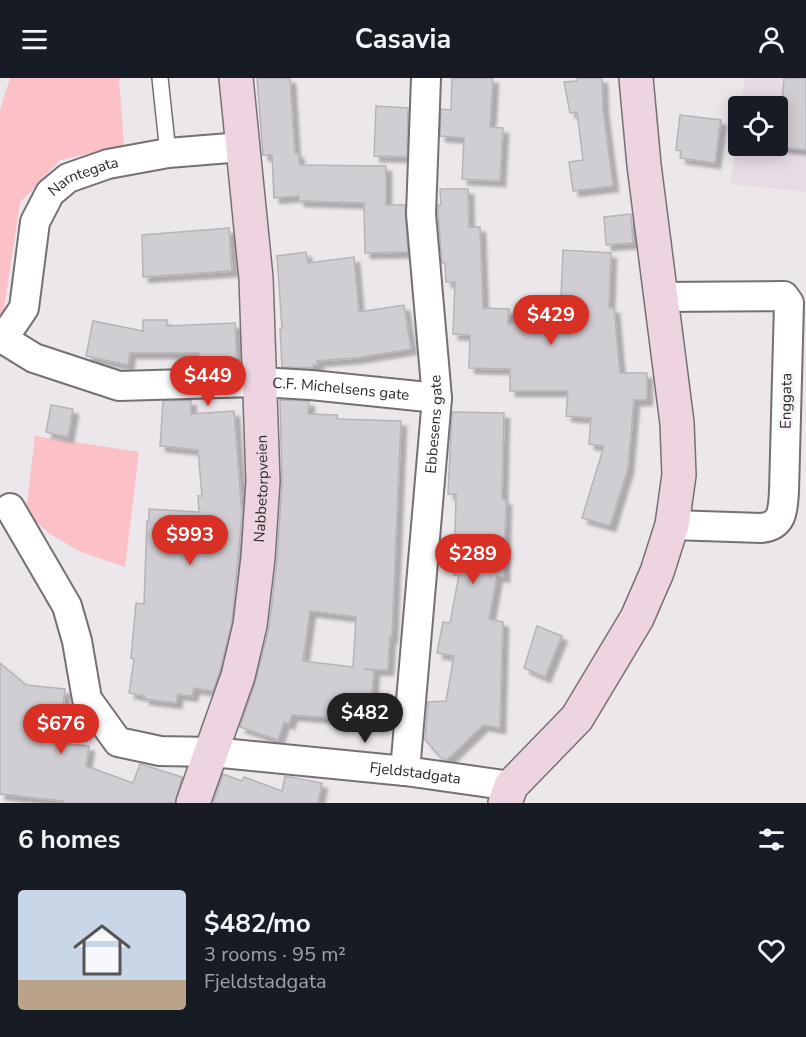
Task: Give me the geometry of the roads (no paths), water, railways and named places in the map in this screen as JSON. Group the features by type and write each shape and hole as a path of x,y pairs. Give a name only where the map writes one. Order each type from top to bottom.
{"street":[{"name":"Nabbetorpveien","path":"193,803 213,752 238,676 251,614 258,558 263,482 256,278 236,78"},
{"name":"Ebbesens gate","path":"405,771 437,398 421,214 426,78"},
{"path":"508,794 577,718 637,618 657,572 672,525 679,475 677,423 644,165 636,78"},
{"name":"Narntegata","path":"2,339 24,308 35,222 50,192 68,178 108,164 168,153 242,147"},
{"name":"Enggata","path":"660,297 784,297 789,303 784,491 783,508 779,520 769,527 761,528 672,525"},
{"name":"C.F. Michelsens gate","path":"2,339 34,358 119,386 260,382 437,398"},
{"path":"10,508 67,606 77,641 87,699 118,742 160,751 213,752"},
{"name":"Fjeldstadgata","path":"213,752 405,771 508,794"}],"lane":[{"path":"160,78 168,153"}]}
